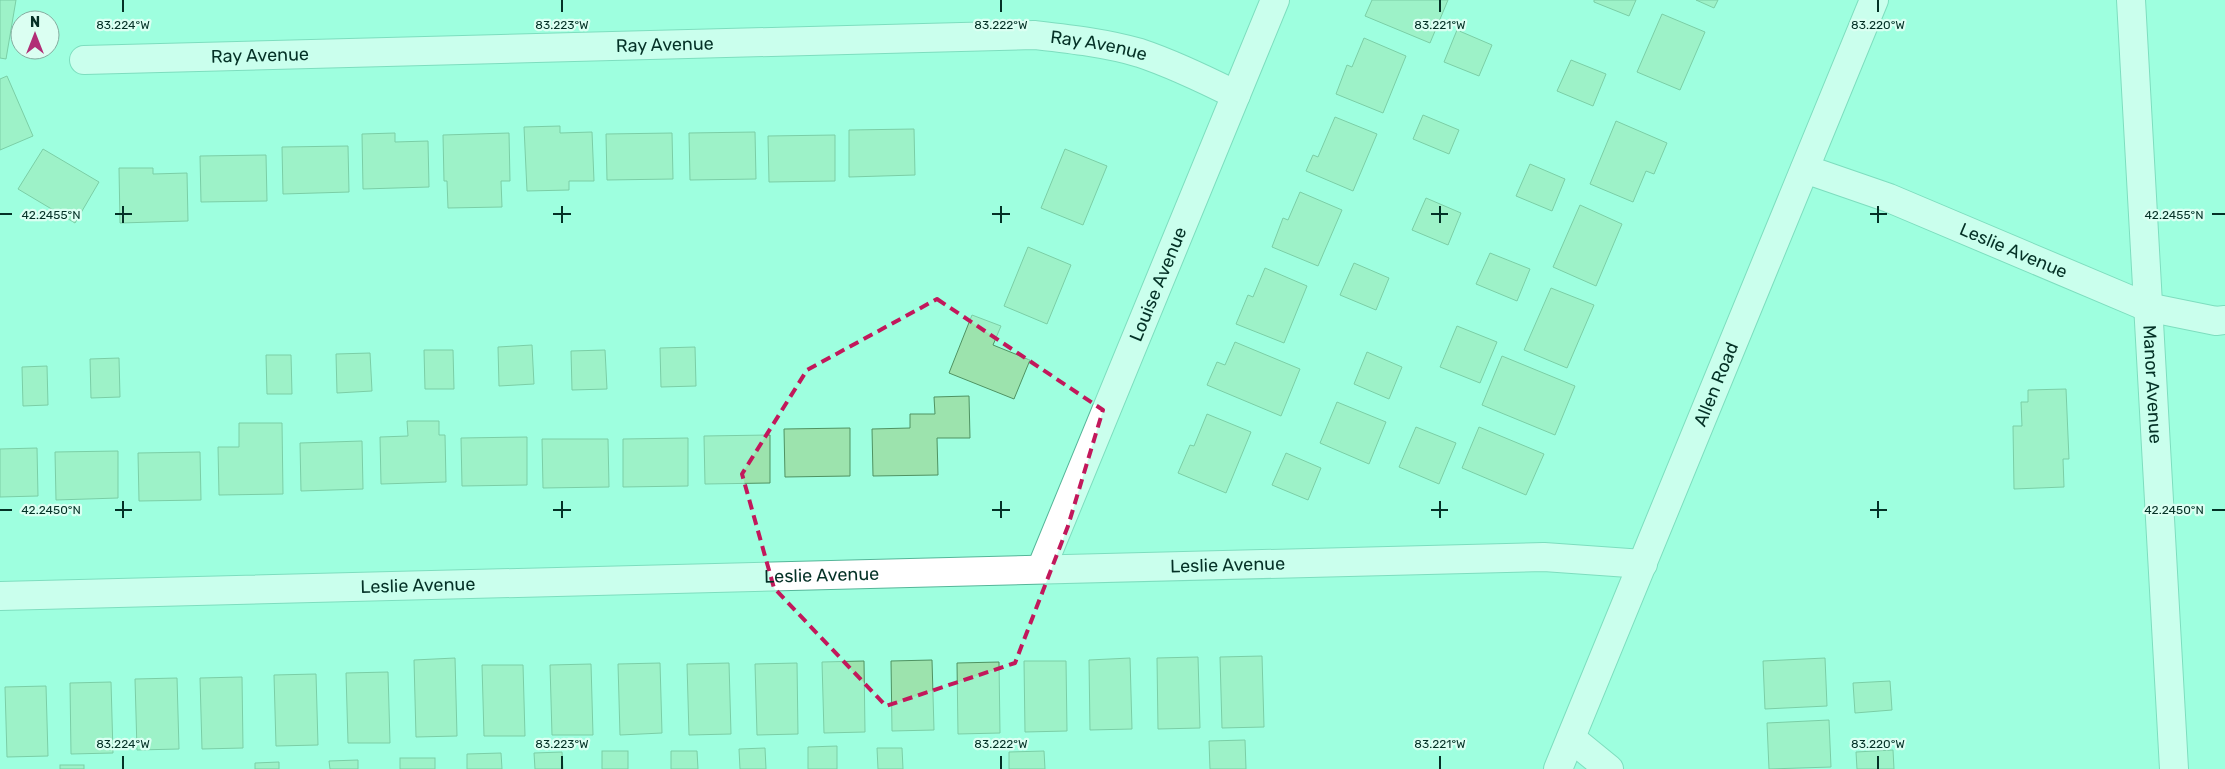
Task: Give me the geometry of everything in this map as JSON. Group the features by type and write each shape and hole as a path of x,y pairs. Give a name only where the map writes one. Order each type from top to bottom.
{"street":[{"name":"Louise Avenue","path":"1041,569 1275,0"},
{"name":"Allen Road","path":"1558,769 1874,0"},
{"name":"Manor Avenue","path":"2130,0 2174,769"},
{"name":"Ray Avenue","path":"84,60 1034,35 1087,41 1140,53 1190,72 1236,95"},
{"name":"Leslie Avenue","path":"1805,169 1889,198 2147,307 2216,321 2225,320"},
{"name":"Leslie Avenue","path":"0,596 1544,557 1643,564"},
{"path":"1571,738 1609,769"}],"highlighted area":[{"path":"937,299 1103,410 1068,526 1015,663 886,706 774,588 742,474 807,370"}],"building":[{"path":"0,0 16,0 14,10 10,10 10,35 6,59 0,58"},
{"path":"1372,0 1448,0 1430,43 1365,16"},
{"path":"1594,0 1636,0 1629,16 1594,2"},
{"path":"1696,0 1718,0 1714,8"},
{"path":"1662,14 1705,32 1680,90 1637,72"},
{"path":"1457,30 1492,45 1479,76 1444,62"},
{"path":"1364,38 1406,56 1383,113 1336,94 1347,65 1352,67"},
{"path":"1571,60 1606,74 1593,106 1557,91"},
{"path":"7,76 33,136 0,150 0,79"},
{"path":"1423,115 1459,130 1449,154 1413,139"},
{"path":"1335,117 1377,134 1353,191 1306,171 1313,155 1318,157"},
{"path":"1616,121 1667,143 1654,174 1646,171 1633,202 1590,184"},
{"path":"560,126 560,133 592,132 594,181 569,181 569,190 527,191 524,127"},
{"path":"914,129 915,175 849,177 849,130"},
{"path":"755,132 756,179 690,180 689,133"},
{"path":"395,133 395,142 428,141 429,187 363,189 362,134"},
{"path":"509,133 510,181 501,181 502,207 448,208 447,181 444,181 443,135"},
{"path":"672,133 673,179 607,180 606,134"},
{"path":"835,135 835,181 769,182 768,136"},
{"path":"348,146 349,192 283,194 282,147"},
{"path":"43,149 99,182 75,223 18,189"},
{"path":"1065,149 1107,166 1083,225 1041,208"},
{"path":"266,155 267,201 201,202 200,156"},
{"path":"1530,164 1565,179 1552,211 1516,196"},
{"path":"119,168 153,168 153,174 187,173 188,221 120,223"},
{"path":"1300,192 1342,210 1318,266 1272,247 1283,218 1288,220"},
{"path":"1426,198 1461,213 1448,245 1412,230"},
{"path":"1580,205 1622,224 1596,286 1553,267"},
{"path":"1028,247 1071,265 1047,324 1004,306"},
{"path":"1490,253 1530,269 1517,301 1476,284"},
{"path":"1354,263 1389,278 1376,310 1340,295"},
{"path":"1265,268 1307,286 1284,343 1236,324 1248,295 1253,297"},
{"path":"1551,288 1594,305 1567,368 1524,350"},
{"path":"972,315 1001,326 993,345 1030,360 1014,399 949,373"},
{"path":"1457,326 1497,342 1480,383 1440,367"},
{"path":"1235,342 1300,369 1281,416 1207,385 1217,362 1225,365"},
{"path":"532,345 534,384 499,386 498,347"},
{"path":"695,347 696,386 661,387 660,348"},
{"path":"424,350 453,350 454,389 425,389"},
{"path":"605,350 607,389 572,390 571,351"},
{"path":"1367,352 1402,367 1389,399 1354,384"},
{"path":"370,353 372,391 337,393 336,354"},
{"path":"266,355 291,355 292,394 267,394"},
{"path":"1502,356 1575,386 1555,435 1482,405"},
{"path":"119,358 120,397 91,398 90,359"},
{"path":"47,366 48,405 23,406 22,367"},
{"path":"2066,389 2069,459 2063,459 2064,487 2014,489 2013,426 2022,426 2021,402 2028,402 2028,390"},
{"path":"969,396 970,438 937,438 938,475 873,476 872,429 910,428 910,414 935,414 934,397"},
{"path":"1337,402 1386,422 1369,464 1320,443"},
{"path":"1207,414 1251,432 1226,493 1178,473 1190,445 1194,446"},
{"path":"407,421 439,421 439,435 445,435 446,482 381,484 380,437 408,436"},
{"path":"239,423 282,423 283,494 219,495 218,447 239,447"},
{"path":"1416,427 1456,443 1439,484 1399,467"},
{"path":"1479,427 1544,454 1526,495 1462,468"},
{"path":"850,428 850,476 785,477 784,429"},
{"path":"770,435 770,483 705,484 704,436"},
{"path":"527,437 527,485 462,486 461,438"},
{"path":"688,438 688,486 623,487 623,439"},
{"path":"542,439 608,439 609,487 543,488"},
{"path":"362,441 363,489 301,491 300,443"},
{"path":"37,448 38,496 0,497 0,449"},
{"path":"118,451 118,498 56,500 55,452"},
{"path":"200,452 201,500 139,501 138,453"},
{"path":"1286,453 1321,468 1308,500 1272,485"},
{"path":"1262,656 1264,727 1222,728 1220,657"},
{"path":"1198,657 1200,728 1158,729 1157,658"},
{"path":"455,658 457,736 416,737 414,660"},
{"path":"1130,658 1132,729 1090,730 1089,660"},
{"path":"1825,658 1827,706 1765,709 1763,661"},
{"path":"932,660 934,730 892,731 891,661"},
{"path":"864,661 865,732 824,733 822,662"},
{"path":"1024,661 1066,661 1067,731 1025,732"},
{"path":"999,662 1000,733 958,734 957,663"},
{"path":"660,663 662,733 620,735 618,664"},
{"path":"729,663 731,734 689,735 687,664"},
{"path":"797,663 798,734 757,735 755,664"},
{"path":"591,664 593,735 552,735 550,665"},
{"path":"482,665 523,665 525,736 484,736"},
{"path":"388,672 390,743 348,743 346,673"},
{"path":"316,674 318,745 276,746 274,675"},
{"path":"242,677 243,748 202,749 200,678"},
{"path":"177,678 179,749 137,750 135,679"},
{"path":"1890,681 1892,710 1855,713 1853,683"},
{"path":"111,682 113,753 71,754 70,683"},
{"path":"46,686 48,756 7,757 5,687"},
{"path":"1829,720 1831,767 1769,769 1767,723"},
{"path":"1245,740 1246,769 1210,769 1209,741"},
{"path":"837,746 837,769 808,769 808,747"},
{"path":"765,748 766,769 740,769 739,749"},
{"path":"877,748 902,748 903,769 878,769"},
{"path":"1893,750 1894,769 1857,769 1856,752"},
{"path":"602,751 628,751 628,769 602,769"},
{"path":"671,751 697,751 698,769 671,769"},
{"path":"1044,751 1045,769 1009,769 1009,752"},
{"path":"562,752 563,769 535,769 534,753"},
{"path":"501,753 502,769 467,769 467,754"},
{"path":"400,758 435,758 435,769 400,769"},
{"path":"358,760 358,769 330,769 329,761"},
{"path":"279,762 279,769 255,769 255,763"},
{"path":"60,765 84,765 84,769 60,769"}]}
